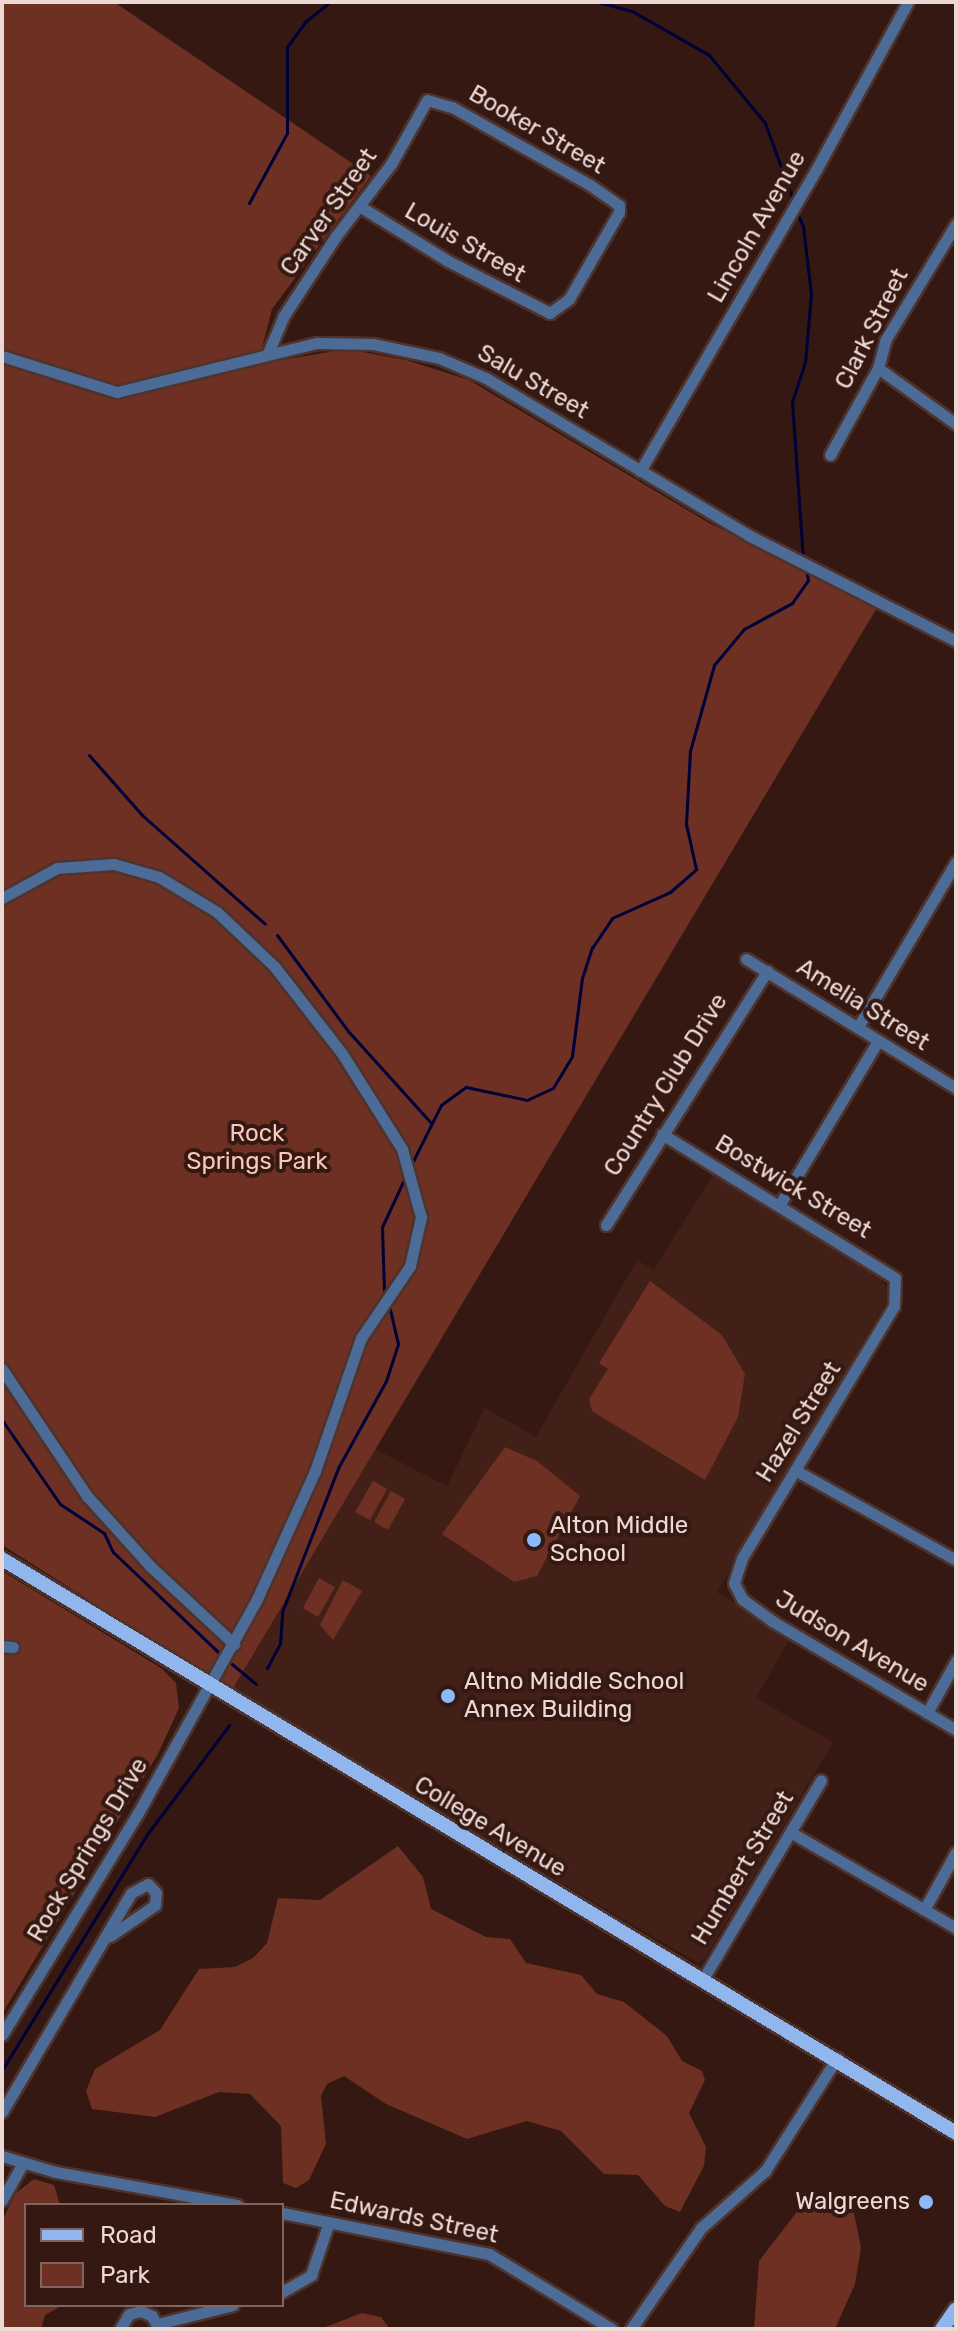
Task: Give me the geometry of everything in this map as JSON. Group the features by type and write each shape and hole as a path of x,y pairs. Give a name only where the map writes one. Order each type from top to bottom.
{"main road":[{"name":"College Avenue","path":"2,1559 209,1686 837,2058 956,2133"},
{"path":"942,2329 956,2309"}],"street":[{"name":"Lincoln Avenue","path":"640,471 908,2"},
{"name":"Booker Street","path":"430,99 486,125 619,205 618,217 569,299 550,313"},
{"name":"Carver Street","path":"268,353 283,317 361,207 430,99"},
{"name":"Louis Street","path":"361,207 550,313"},
{"name":"Clark Street","path":"830,455 878,368 886,339 956,224"},
{"name":"Salu Street","path":"2,356 117,392 268,353 347,342 441,358 486,378 750,536 956,641"},
{"path":"878,368 956,424"},
{"name":"Rock Springs Drive","path":"2,898 44,872 95,863 136,869 197,897 255,946 312,1012 371,1098 413,1176 421,1217 414,1255 361,1338 297,1517 234,1644 2,2035"},
{"path":"858,1027 954,870"},
{"name":"Amelia Street","path":"746,959 956,1088"},
{"name":"Country Club Drive","path":"606,1225 767,971"},
{"path":"780,1204 878,1041"},
{"name":"Bostwick Street","path":"662,1134 888,1271 896,1283"},
{"name":"Hazel Street","path":"734,1583 742,1558 894,1306 896,1283"},
{"path":"2,1369 87,1496 150,1566 234,1644"},
{"path":"795,1470 956,1560"},
{"name":"Judson Avenue","path":"734,1583 742,1599 772,1621 956,1730"},
{"path":"927,1713 956,1661"},
{"name":"Humbert Street","path":"703,1979 821,1780"},
{"path":"792,1833 956,1928"},
{"path":"924,1910 956,1852"},
{"path":"2,2112 110,1936 131,1893 148,1884 156,1893 155,1905 110,1936"},
{"path":"631,2329 701,2228 765,2171 837,2058"},
{"path":"2,2156 22,2165 226,2203"},
{"path":"2,2200 22,2165"},
{"name":"Edwards Street","path":"284,2213 489,2254 612,2329"},
{"path":"284,2291 311,2275 329,2222"},
{"path":"120,2329 135,2311 147,2312 158,2326 226,2307"}],"shaded area":[{"name":"Alton Middle School","path":"713,1174 875,1270 891,1294 717,1592 790,1638 756,1698 833,1742 705,1958 698,1963 232,1690 375,1449 447,1486 485,1408 536,1437 637,1260 654,1270"}],"green space":[{"name":"Rock Springs Park","path":"2,2 114,2 371,176 272,309 258,364 347,349 406,360 469,380 709,523 878,606 232,1690 2,1545"},
{"path":"650,1281 722,1335 745,1374 738,1417 705,1480 592,1411 589,1399 608,1369 599,1363"},
{"path":"505,1447 537,1461 580,1496 537,1576 514,1582 442,1534"},
{"path":"373,1481 387,1489 370,1520 355,1512"},
{"path":"391,1491 405,1499 388,1530 374,1522"},
{"path":"2,1571 161,1668 176,1683 179,1708 158,1754 2,2014"},
{"path":"319,1578 335,1587 318,1617 303,1608"},
{"path":"343,1580 362,1591 333,1640 320,1625"},
{"path":"398,1846 423,1877 431,1909 486,1937 510,1939 526,1963 581,1975 597,1994 624,2002 667,2036 682,2061 702,2071 705,2080 689,2113 706,2147 704,2166 680,2212 665,2206 638,2175 604,2174 561,2131 527,2121 467,2139 386,2104 344,2076 327,2084 321,2096 326,2144 309,2180 296,2188 283,2183 281,2126 250,2094 219,2092 155,2117 92,2109 86,2091 95,2069 160,2030 199,1969 235,1967 253,1958 267,1943 278,1898 320,1900"},
{"path":"34,2179 54,2185 59,2203 24,2203 24,2307 59,2307 45,2315 41,2329 2,2329 2,2221 16,2193"},
{"path":"812,2201 848,2203 854,2213 861,2248 855,2284 835,2329 754,2329 759,2261 799,2209"},
{"path":"362,2313 381,2317 390,2329 320,2329"}],"waterway":[{"path":"249,203 287,133 287,47 305,22 330,2"},
{"path":"598,2 632,11 709,55 765,123 793,200"},
{"path":"796,211 803,226 811,294 805,362 792,402 803,558"},
{"path":"411,1165 441,1105 466,1087 527,1100 553,1088 572,1056 582,978 592,948 612,918 670,892 696,869 686,824 690,751 714,665 744,629 792,603 808,580 806,570"},
{"path":"89,755 142,815 265,924"},
{"path":"277,935 348,1031 431,1123"},
{"path":"384,1291 382,1227 406,1175"},
{"path":"267,1668 280,1644 282,1612 338,1468 386,1381 398,1344 389,1305"},
{"path":"2,1420 60,1504 104,1533 113,1552 219,1653"},
{"path":"232,1664 256,1684"},
{"path":"2,2070 148,1833 229,1725"}],"place":[{"name":"Alton Middle School","path":"534,1540"},
{"name":"Altno Middle School Annex Building","path":"448,1696"},
{"name":"Walgreens","path":"926,2202"}]}
